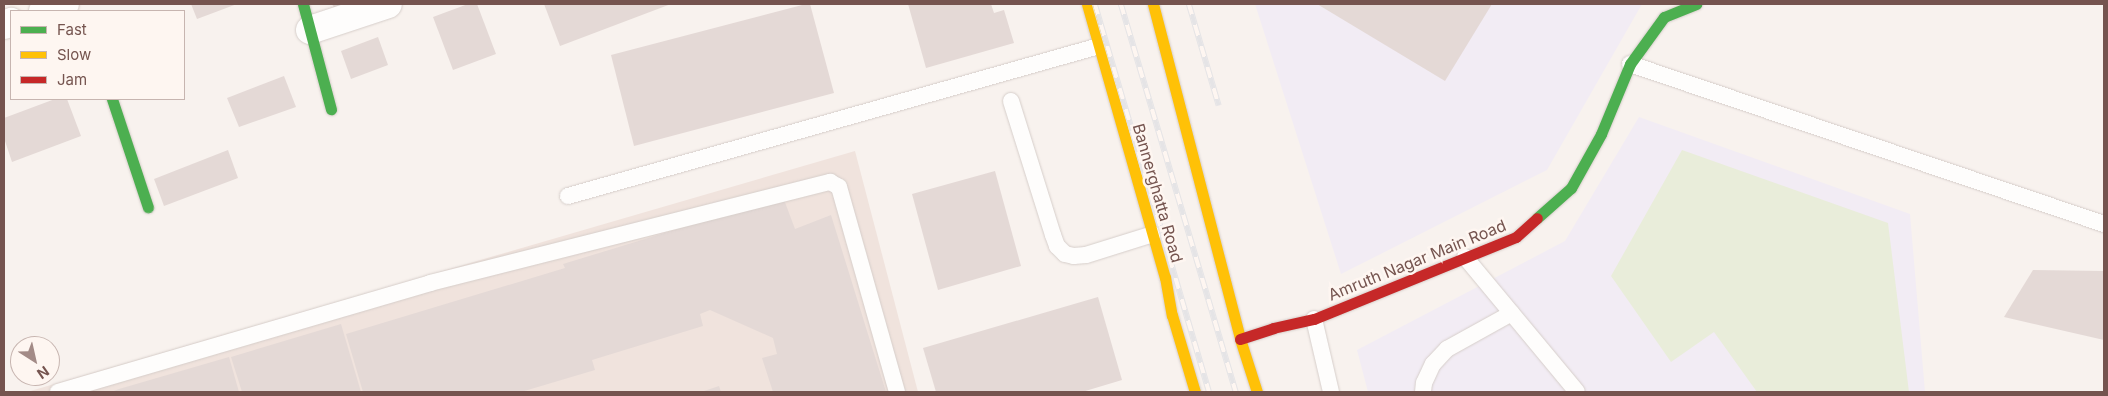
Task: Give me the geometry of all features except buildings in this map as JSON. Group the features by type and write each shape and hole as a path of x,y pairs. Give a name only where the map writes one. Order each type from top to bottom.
{"main road":[{"path":"303,4 331,109"},
{"name":"Bannerghatta Road","path":"1087,4 1165,277 1172,315 1195,392"},
{"path":"1153,4 1240,339 1257,392"},
{"name":"Amruth Nagar Main Road","path":"1240,339 1273,328 1314,319 1516,238 1571,188 1601,134 1630,64 1664,17 1696,4"},
{"path":"112,100 148,207"}],"street":[{"path":"46,10 66,4"},
{"path":"310,30 388,4"}],"lane":[{"path":"568,196 1099,46"},
{"path":"1630,64 2104,224"},
{"path":"1011,101 1053,236 1057,246 1065,254 1074,256 1086,255 1153,234"},
{"path":"58,392 430,283 830,182 839,188 897,392"},
{"path":"1466,257 1577,392"},
{"path":"1423,392 1424,383 1433,364 1447,349 1512,313"},
{"path":"1314,319 1331,392"}],"shaded area":[{"path":"1255,4 1642,4 1547,170 1341,274"},
{"path":"1639,117 1910,214 1925,392 1368,392 1357,350 1565,241"},
{"path":"855,151 918,392 27,392 48,386 60,386 60,382"}],"green space":[{"path":"1682,150 1888,223 1909,392 1757,392 1714,332 1671,362 1611,276"}],"railway":[{"path":"1095,4 1209,392"},
{"path":"1121,4 1236,392"},
{"path":"1189,4 1219,106"}],"traffic: fast":[{"path":"303,4 331,109"},
{"path":"1537,218 1571,188 1601,134 1630,64 1664,17 1696,4"},
{"path":"112,100 148,207"}],"traffic: slow":[{"path":"1087,4 1165,277 1172,315 1195,392"},
{"path":"1153,4 1240,339 1257,392"}],"traffic: jam":[{"path":"1240,339 1273,328 1314,319 1516,237 1537,218"}]}
